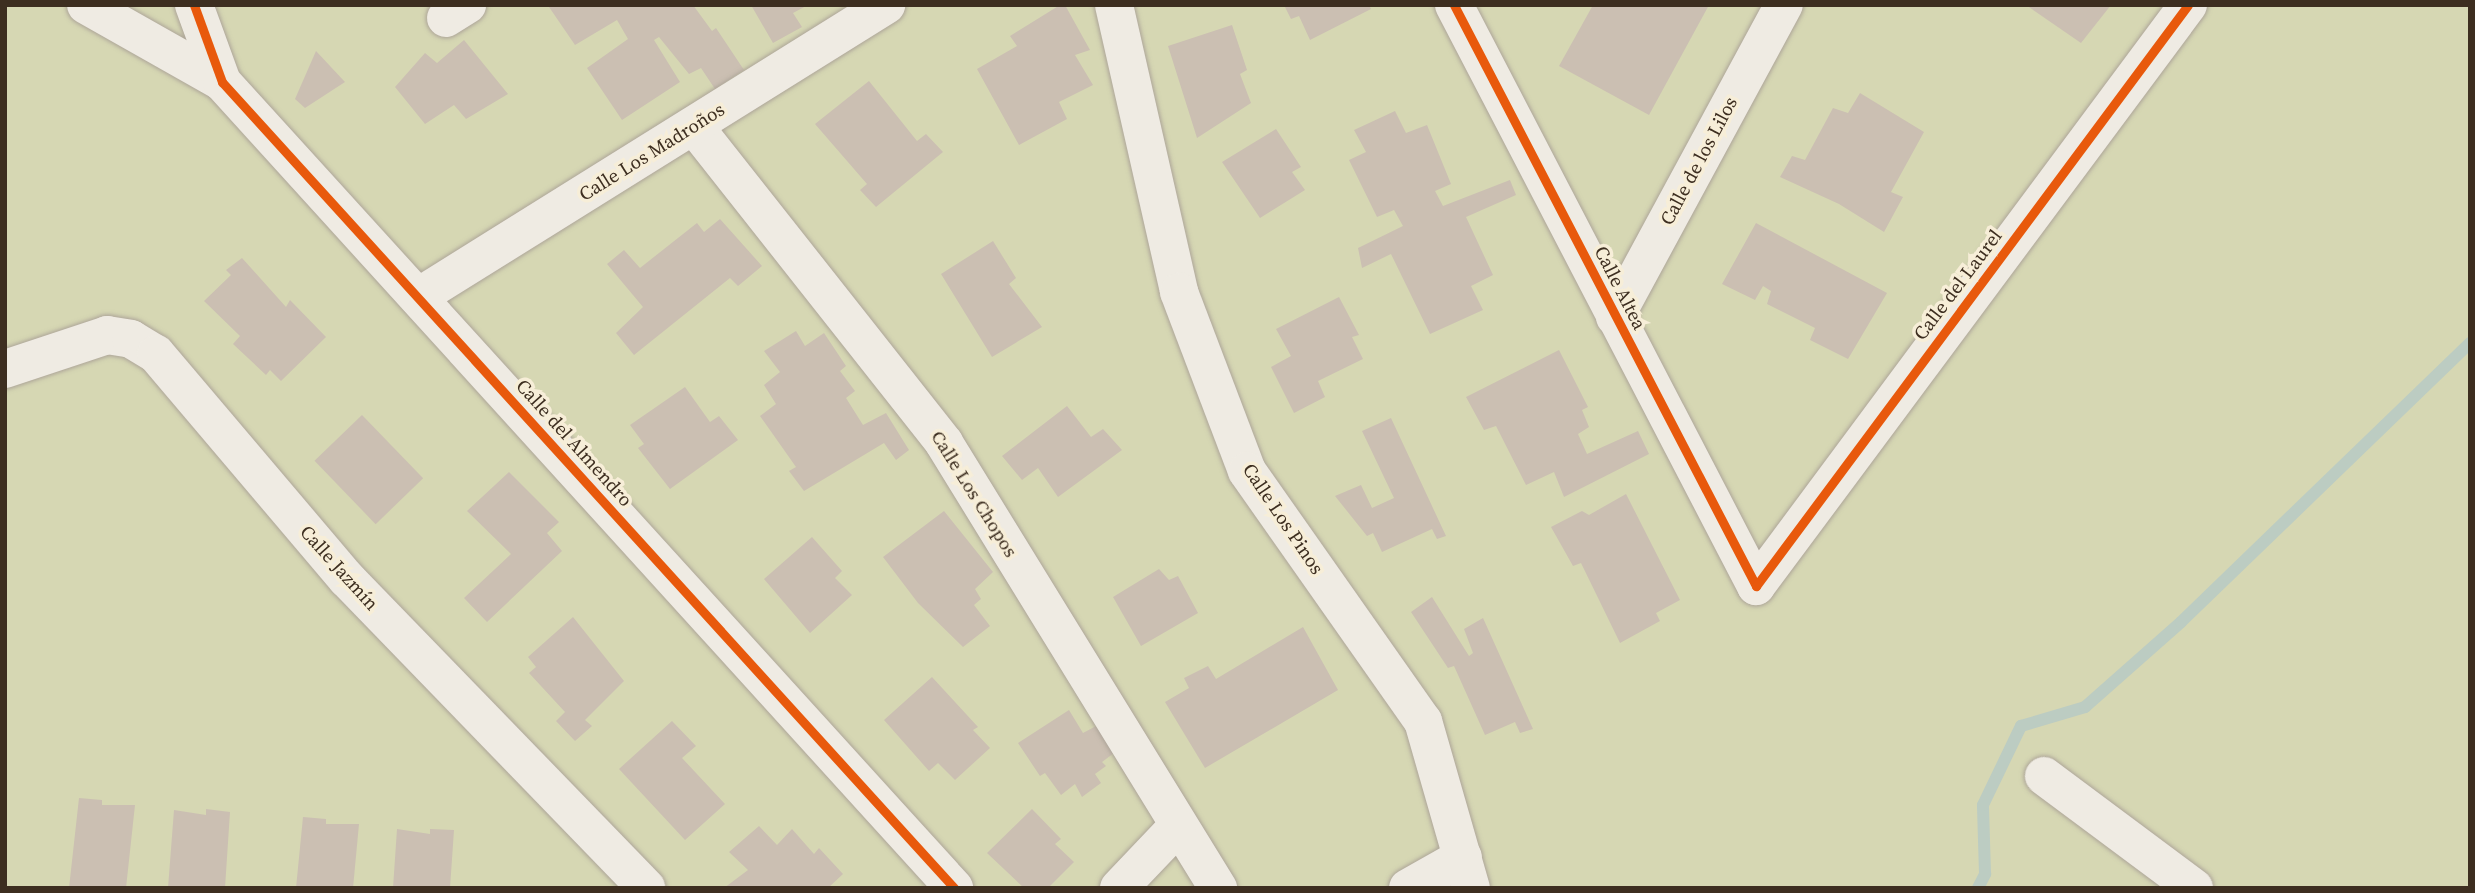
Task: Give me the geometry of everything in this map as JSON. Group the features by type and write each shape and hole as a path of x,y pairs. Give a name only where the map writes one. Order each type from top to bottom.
{"street":[{"name":"Calle del Almendro","path":"86,5 222,82 954,888"},
{"name":"Calle del Almendro","path":"194,5 222,82"},
{"name":"Calle Los Pinos","path":"1114,5 1179,292 1247,471 1423,721 1467,872"},
{"name":"Calle Altea","path":"1454,5 1756,586"},
{"name":"Calle de los Lilos","path":"1615,317 1784,5"},
{"name":"Calle del Laurel","path":"1756,586 2188,5"},
{"name":"Calle Los Madroños","path":"418,297 880,7"},
{"name":"Calle Los Chopos","path":"694,126 944,443 1177,827 1218,888"},
{"name":"Calle Jazmín","path":"5,369 107,335 131,339 156,354 347,579 646,888"},
{"path":"2044,776 2194,888"},
{"path":"1119,888 1177,827"},
{"path":"1408,888 1467,872"}],"green space":[{"path":"5,5 2470,5 2470,888 5,888"}],"building":[{"path":"693,5 712,31 716,28 744,70 715,89 701,68 689,74 659,37 654,40 680,82 622,120 587,68 628,39 617,20 575,45 549,7"},
{"path":"751,5 808,5 793,13 802,27 773,43"},
{"path":"1060,5 1065,5 1090,50 1075,55 1093,85 1059,102 1067,119 1019,145 977,69 1017,46 1010,36"},
{"path":"1284,5 1369,5 1371,9 1310,40 1299,16 1291,19"},
{"path":"1593,5 1709,5 1649,115 1559,66"},
{"path":"2026,5 2111,5 2081,43"},
{"path":"1232,25 1247,70 1240,74 1251,103 1197,138 1168,46"},
{"path":"464,40 508,94 466,119 454,105 425,124 395,87 425,53 437,63"},
{"path":"316,51 345,82 305,108 295,99"},
{"path":"869,81 917,141 926,134 943,152 876,207 860,190 867,184 815,124"},
{"path":"1860,93 1924,132 1891,192 1903,197 1884,232 1839,204 1780,177 1792,156 1805,160 1833,108 1848,113"},
{"path":"1395,111 1406,133 1427,125 1451,184 1435,191 1443,206 1510,180 1516,195 1466,217 1493,275 1471,286 1483,310 1430,334 1391,254 1362,268 1358,248 1403,226 1394,210 1377,217 1349,160 1366,152 1354,130"},
{"path":"1276,129 1301,167 1292,172 1305,190 1260,218 1222,162"},
{"path":"720,219 762,266 738,286 730,278 634,355 616,333 643,307 607,264 624,250 640,268 697,223 704,232"},
{"path":"1756,223 1887,293 1848,359 1810,340 1815,328 1767,304 1771,291 1763,286 1755,300 1722,284"},
{"path":"993,241 1016,278 1009,284 1042,327 992,357 941,274"},
{"path":"242,258 286,307 290,300 326,337 281,381 270,370 266,375 233,344 240,336 204,301 231,275 226,270"},
{"path":"1339,297 1359,335 1352,337 1363,359 1318,381 1325,397 1294,413 1271,367 1291,356 1276,329"},
{"path":"796,331 805,346 824,333 846,366 840,371 855,391 846,398 863,425 886,413 909,450 896,460 884,443 804,491 789,471 796,467 760,416 776,404 764,385 780,372 764,351"},
{"path":"1559,350 1588,407 1582,410 1589,427 1578,434 1587,454 1638,431 1649,454 1564,497 1554,472 1526,485 1496,426 1484,430 1466,397"},
{"path":"685,387 710,422 719,416 738,440 670,489 638,448 644,444 630,425"},
{"path":"1067,406 1091,437 1103,429 1122,450 1058,497 1038,468 1022,480 1002,456"},
{"path":"362,415 423,478 376,524 315,461"},
{"path":"1391,418 1446,536 1437,539 1432,529 1382,552 1373,533 1367,536 1335,496 1361,485 1372,508 1394,498 1362,431"},
{"path":"509,472 559,522 547,533 562,551 487,622 464,598 511,554 467,511"},
{"path":"1626,494 1680,600 1656,613 1660,621 1620,643 1581,563 1573,566 1551,527 1582,511 1589,515"},
{"path":"944,511 993,572 975,589 981,599 974,605 990,626 963,647 918,603 883,557"},
{"path":"812,537 842,571 835,578 852,595 810,633 764,579"},
{"path":"1159,569 1169,580 1178,576 1198,613 1141,646 1113,597"},
{"path":"1432,597 1469,656 1473,653 1464,629 1483,618 1533,729 1520,733 1515,722 1485,735 1454,666 1448,668 1411,612"},
{"path":"573,617 624,681 585,720 592,726 575,741 556,721 565,712 529,673 536,667 528,657"},
{"path":"1303,627 1338,690 1205,768 1165,702 1189,688 1184,678 1208,666 1216,679"},
{"path":"932,677 978,727 973,730 990,748 955,780 938,763 929,771 884,720"},
{"path":"1069,710 1083,733 1100,724 1118,750 1102,762 1106,766 1095,774 1101,783 1082,797 1075,784 1061,795 1045,773 1040,776 1018,743"},
{"path":"672,721 696,746 682,758 725,804 685,840 619,769"},
{"path":"79,798 102,800 102,805 135,805 126,888 69,888"},
{"path":"206,809 230,812 225,888 168,888 174,810 206,815"},
{"path":"1032,809 1061,839 1055,844 1074,862 1048,888 1024,888 987,853"},
{"path":"303,817 326,819 326,824 359,824 353,888 296,888"},
{"path":"759,826 777,845 792,829 814,854 819,848 843,874 828,888 724,888 748,870 729,852"},
{"path":"397,829 430,834 430,829 454,830 450,888 393,888"}],"waterway":[{"path":"1978,888 1985,874 1983,805 2021,726 2085,707 2181,622 2470,343"}],"cycle path":[{"path":"194,5 222,82 954,888"},
{"path":"1454,5 1756,586 2188,5"}]}
